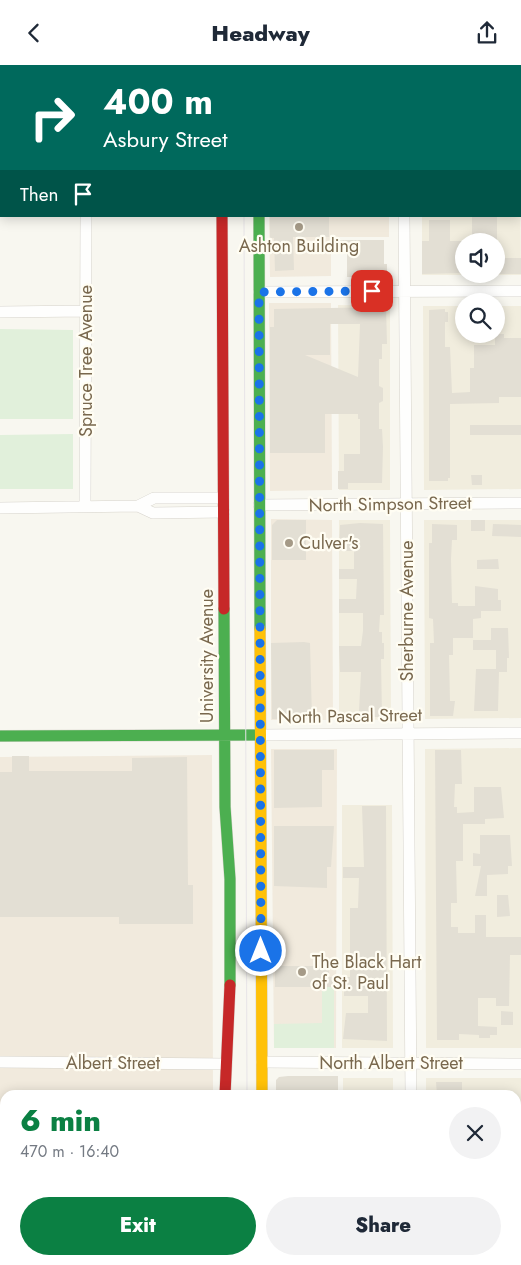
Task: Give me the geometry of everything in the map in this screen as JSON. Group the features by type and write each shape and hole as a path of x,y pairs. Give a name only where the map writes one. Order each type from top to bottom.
{"main road":[{"path":"0,65 88,65"},
{"name":"University Avenue","path":"222,217 225,807 230,879 230,992 225,1090"},
{"path":"258,217 262,1090"},
{"name":"North Pascal Street","path":"0,736 225,737 260,735"}],"street":[{"name":"Spruce Tree Avenue","path":"85,506 86,217"},
{"name":"Sherburne Avenue","path":"404,217 411,1090"},
{"path":"259,292 521,291"},
{"path":"0,312 86,311"},
{"path":"138,506 154,498 223,498"},
{"name":"North Simpson Street","path":"259,505 521,503"},
{"path":"0,508 138,506 153,513 224,512"},
{"name":"North Pascal Street","path":"260,735 521,733"},
{"name":"Albert Street","path":"0,1062 226,1064"},
{"name":"North Albert Street","path":"262,1063 411,1062 521,1064"}],"shaded area":[{"path":"269,217 389,217 389,237 331,237 331,276 270,277"},
{"path":"422,217 520,217 521,275 505,275 505,233 455,233 455,275 422,275"},
{"path":"269,303 331,303 332,490 270,491"},
{"path":"338,305 390,306 390,490 339,490"},
{"path":"423,306 455,306 455,343 505,343 505,306 521,306 521,489 424,490"},
{"path":"271,519 332,520 333,720 271,720"},
{"path":"339,520 390,520 391,720 339,719"},
{"path":"424,520 521,520 521,718 425,719"},
{"path":"521,748 521,1048 426,1048 425,749"},
{"path":"271,749 337,749 336,1048 274,1048"},
{"path":"212,755 213,1090 0,1090 0,757"},
{"path":"342,805 392,805 393,1048 342,1048"},
{"path":"343,1078 393,1078 393,1090 343,1090"},
{"path":"426,1078 521,1078 521,1090 426,1090"}],"green space":[{"path":"0,329 73,330 73,419 0,419"},
{"path":"73,434 73,489 0,489 0,435"},
{"path":"322,987 334,987 334,1048 274,1048 274,1024 322,1023"}],"building":[{"name":"Ashton Building","path":"270,217 329,217 329,237 293,237 294,270 275,271 274,238 270,238"},
{"path":"472,217 497,217 497,233 472,233"},
{"path":"429,220 450,220 450,241 455,241 455,273 422,274 422,241 429,241"},
{"path":"339,240 384,240 384,264 387,264 387,278 347,277 347,250 338,250"},
{"path":"505,258 521,258 521,274 505,274"},
{"path":"386,307 387,344 382,344 382,359 379,359 379,386 383,388 383,401 379,403 379,429 382,429 383,447 382,483 348,483 348,489 338,489 338,471 344,471 344,454 360,454 360,419 358,419 358,414 325,414 325,453 270,453 270,327 274,327 274,309","holes":["330,324 360,324 358,377 305,355 330,355"]},
{"path":"445,309 445,312 448,312 448,322 445,322 445,347 450,347 452,393 470,392 470,368 474,368 474,345 495,345 495,343 505,343 505,338 521,338 521,397 499,397 499,403 450,404 450,478 448,478 448,481 429,481 429,310"},
{"path":"470,425 521,425 521,435 470,435"},
{"path":"471,475 482,475 482,485 472,485"},
{"name":"Culver's","path":"277,520 306,520 306,560 272,560 272,525"},
{"path":"471,520 485,520 485,531 471,531"},
{"path":"360,523 383,524 384,615 380,615 379,632 382,632 382,643 384,643 384,659 381,659 382,717 366,717 366,711 359,711 361,672 340,672 339,646 361,646 363,613 339,613 339,599 356,599 357,579 339,579 339,569 354,569 354,551 339,551 340,525"},
{"path":"432,524 457,525 457,540 452,540 452,603 458,603 458,606 475,606 475,586 498,589 498,600 501,600 501,611 481,611 481,618 473,619 473,638 453,638 453,655 449,655 450,701 455,701 453,716 430,716 430,643 434,643 433,619 429,618 429,543 432,543"},
{"path":"493,524 521,525 521,537 492,536"},
{"path":"498,559 499,569 477,569 477,560"},
{"path":"491,628 508,628 509,658 507,658 507,672 499,672 498,711 474,711 476,669 496,669 496,650 473,650 473,640 491,640"},
{"path":"271,643 310,643 312,719 272,719"},
{"path":"274,750 334,750 334,770 322,770 322,807 274,808"},
{"path":"435,750 461,750 462,784 455,784 454,807 457,807 457,813 474,812 474,787 501,787 504,818 485,819 485,824 463,824 463,861 456,861 457,903 451,903 451,927 458,927 458,933 475,933 475,915 486,915 486,937 521,937 521,955 510,955 509,1006 496,1006 496,998 478,998 478,1026 497,1027 497,1035 490,1035 490,1038 479,1038 479,1035 459,1034 459,1040 437,1040"},
{"path":"12,756 29,756 29,771 132,771 132,758 187,757 188,885 193,885 193,924 119,924 119,917 0,917 0,772 12,772"},
{"path":"362,806 386,806 387,1041 343,1039 346,1013 368,1013 368,996 344,996 344,987 275,987 275,966 329,966 329,977 350,977 350,908 358,908 359,878 343,878 343,867 364,867"},
{"path":"274,826 334,826 331,867 327,867 327,888 274,886"},
{"path":"480,835 510,835 512,866 508,866 508,874 487,875 487,896 475,896 481,866 473,866 473,853 480,854"},
{"path":"497,895 508,895 510,916 497,917"},
{"path":"501,1011 513,1012 513,1025 501,1025"},
{"path":"338,1076 338,1090 276,1090 276,1080 279,1077"},
{"path":"436,1082 462,1082 462,1090 437,1090"}],"tram line":[{"path":"244,217 247,1090"}],"traffic: fast":[{"path":"0,65 88,65"},
{"path":"259,217 260,629"},
{"path":"224,609 225,807 230,879 230,985"},
{"path":"0,736 260,735"}],"traffic: slow":[{"path":"260,629 262,1090"}],"traffic: jam":[{"path":"222,217 224,609"},
{"path":"225,1090 230,985"}],"place":[{"name":"Ashton Building","path":"299,227"},
{"name":"Culver's","path":"289,543"},
{"name":"The Black Hart of St. Paul","path":"302,972"}],"route":[{"path":"261,951 259,292 372,291"}]}
